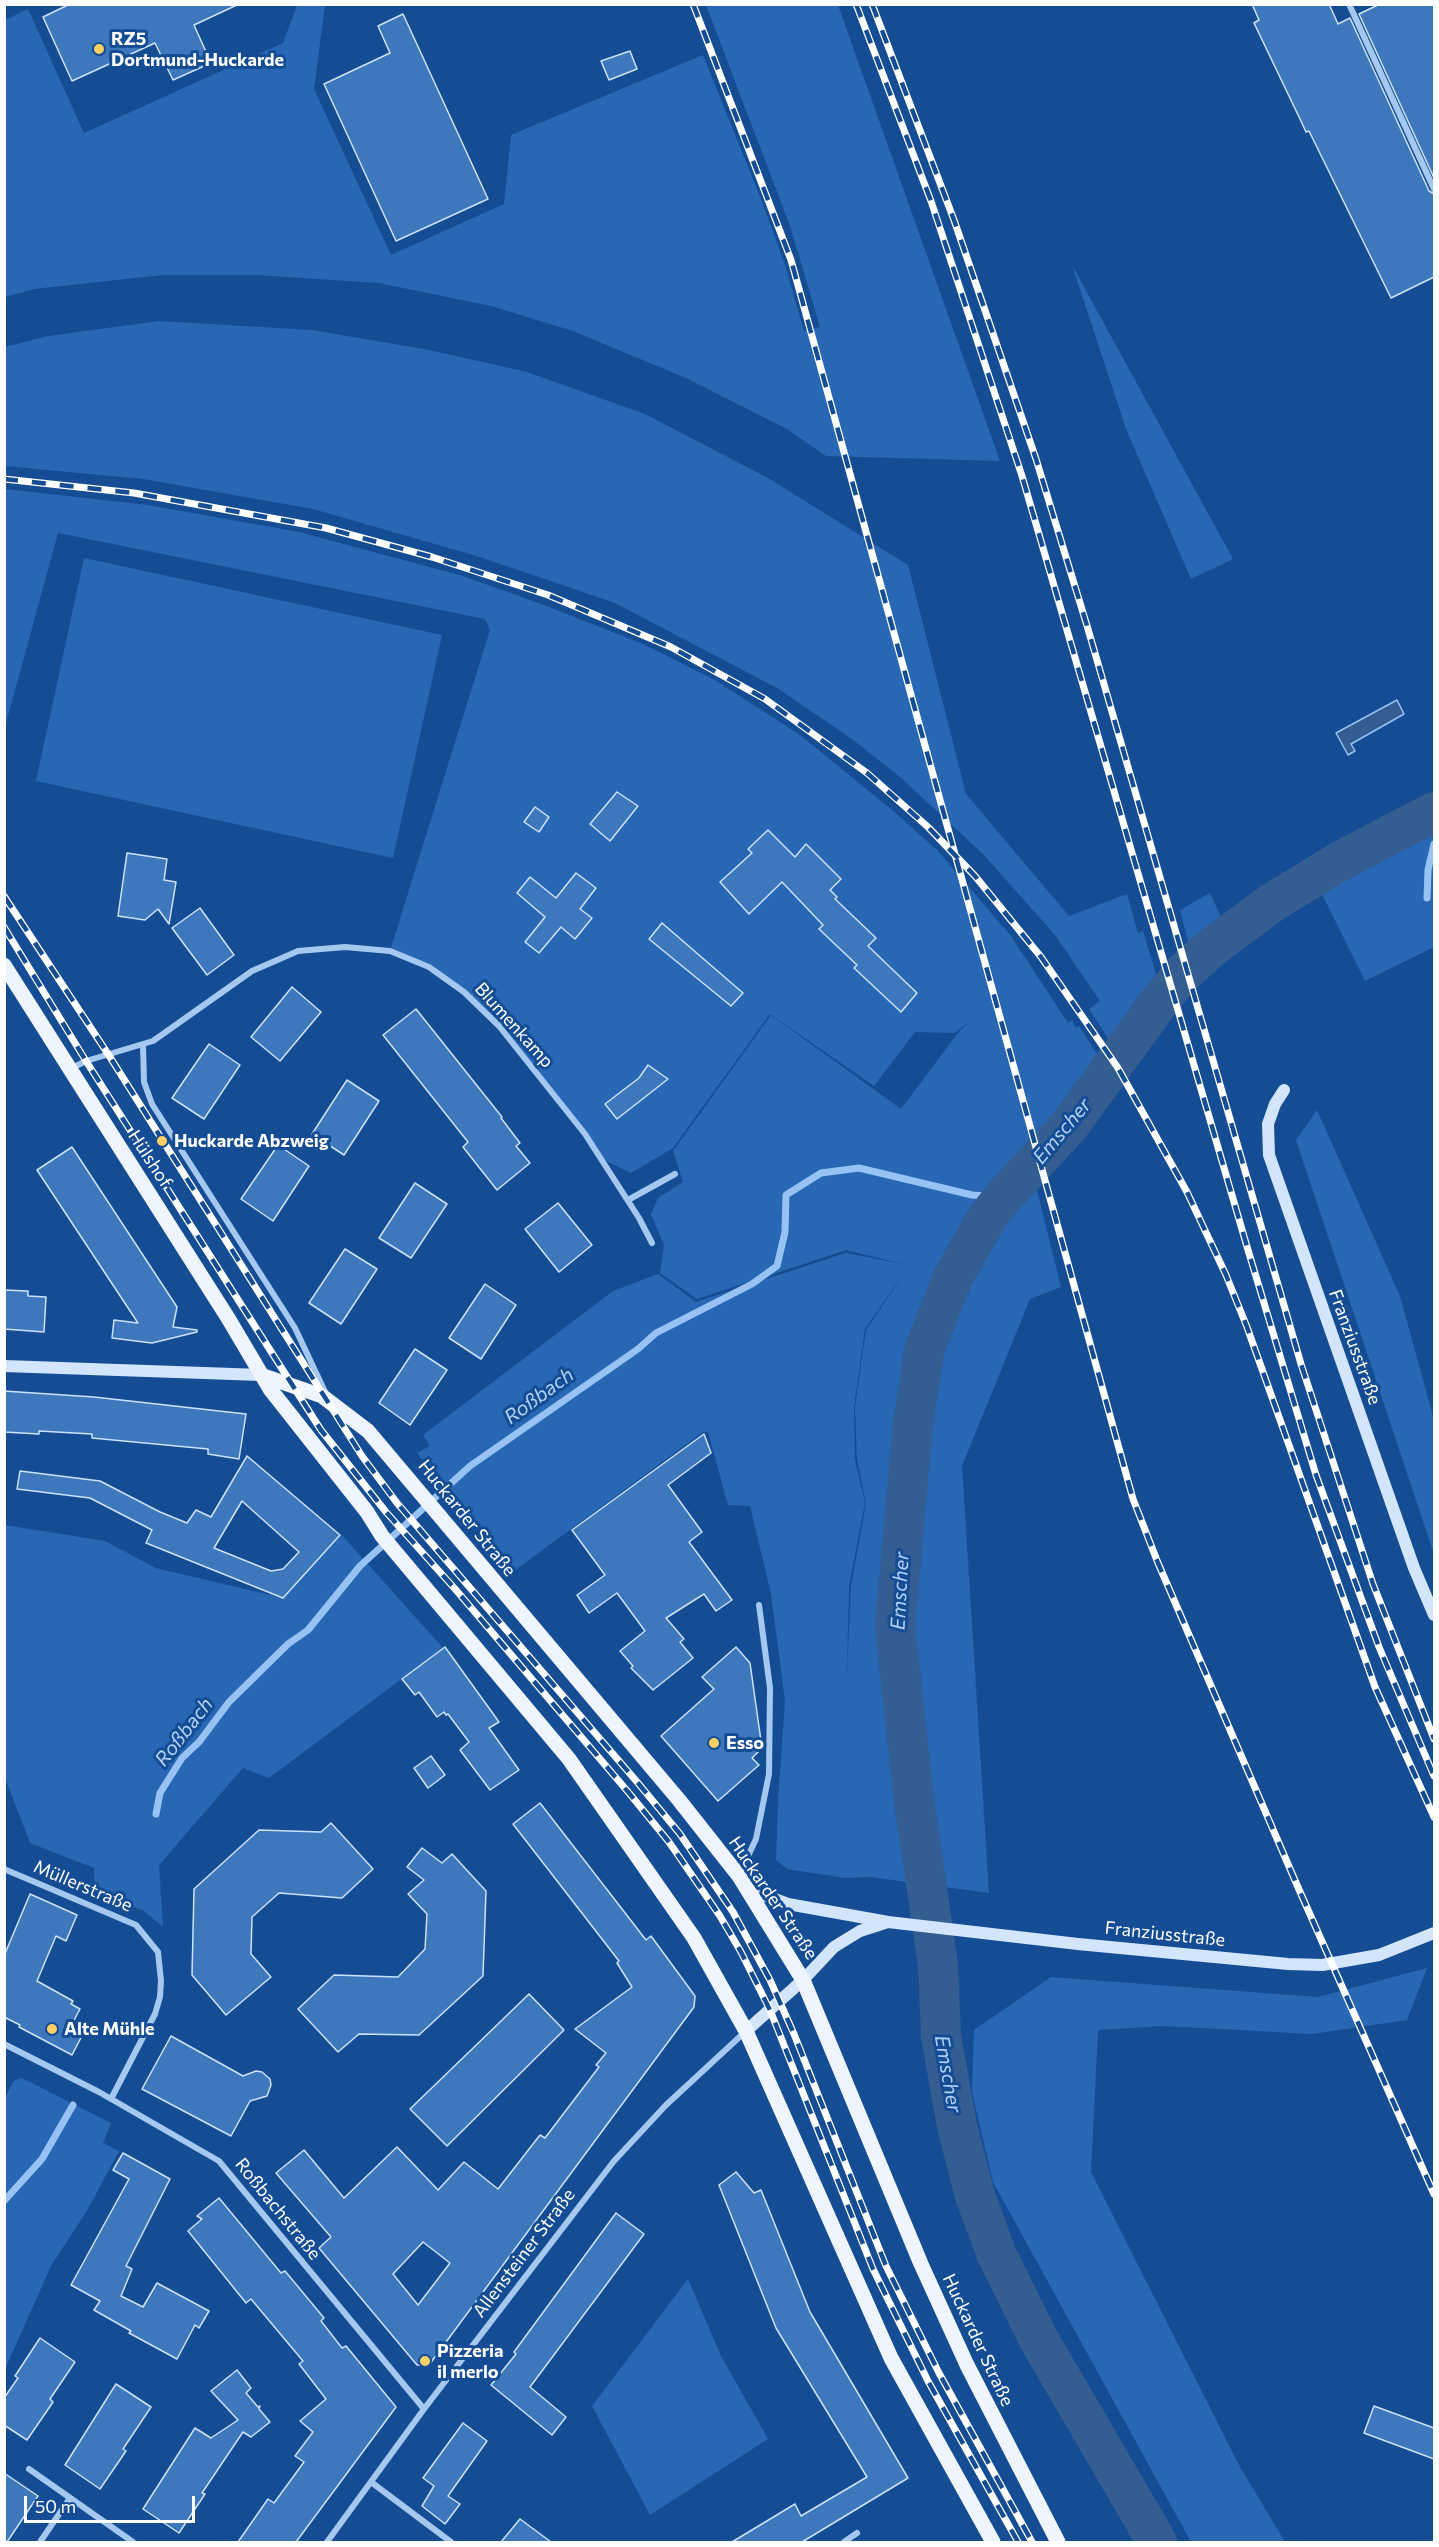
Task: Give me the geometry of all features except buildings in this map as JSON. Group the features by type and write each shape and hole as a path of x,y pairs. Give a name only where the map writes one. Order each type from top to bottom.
{"main road":[{"name":"Hülshof","path":"4,965 228,1318 261,1375"},
{"name":"Huckarder Straße","path":"261,1375 290,1384 328,1401 369,1431 679,1800 743,1882 803,1980 912,2244 962,2355 1058,2542"},
{"path":"261,1375 401,1558 542,1725 581,1776 694,1938 746,2031 891,2358 993,2542"}],"street":[{"path":"1349,4 1434,189"},
{"name":"Blumenkamp","path":"70,1070 86,1061 143,1045 162,1036 252,971 298,951 345,947 390,951 429,967 464,992 499,1026 585,1134 628,1200 652,1243"},
{"name":"Hülshof","path":"143,1045 144,1082 153,1104 295,1328 320,1378 328,1401"},
{"name":"Franziusstraße","path":"1284,1090 1275,1104 1268,1124 1269,1155 1280,1192 1414,1568 1434,1615"},
{"path":"628,1200 675,1174"},
{"name":"Huckarder Straße","path":"4,1366 261,1375"},
{"path":"743,1882 756,1839 769,1774 770,1688 759,1605"},
{"name":"Müllerstraße","path":"4,1869 136,1925 158,1952 161,1981 160,1997 155,2014 111,2099"},
{"name":"Franziusstraße","path":"743,1882 788,1904 894,1923 1233,1959 1322,1965 1378,1955 1434,1934"},
{"name":"Franziusstraße","path":"746,2031 803,1980 831,1950 847,1938 860,1931 894,1923"},
{"name":"Allensteiner Straße","path":"327,2542 424,2409 614,2161 666,2105 746,2031"},
{"name":"Roßbachstraße","path":"4,2044 111,2099 219,2161 424,2409"},
{"path":"29,2469 133,2542"},
{"path":"371,2482 451,2542"},
{"path":"40,2542 70,2498"},
{"path":"844,2542 857,2533"}],"shaded area":[{"path":"297,5 325,5 314,89 391,255 504,204 511,135 703,55 761,199 785,265 804,331 820,327 790,226 706,5 838,5 1000,461 826,456 787,429 686,378 573,331 491,306 379,283 256,275 163,275 34,289 5,297 5,20 28,9 84,133 283,43"},
{"path":"1072,265 1233,559 1191,579 1126,429"},
{"path":"159,321 312,330 429,350 527,372 645,414 768,478 908,565 966,794 1069,916 1127,894 1138,933 1143,931 1161,991 1115,1049 1089,1009 1100,1001 1055,935 983,854 900,777 852,739 777,688 615,603 480,557 313,509 143,479 5,466 5,347 48,336"},
{"path":"5,489 148,505 299,532 463,576 643,644 715,680 800,735 891,809 937,850 1011,936 1068,1023 1072,1020 1076,1028 1079,1026 1104,1065 1024,1158 1036,1186 1061,1287 1030,1299 962,1466 989,1893 870,1877 845,1878 787,1869 776,1860 785,1701 771,1594 750,1506 728,1505 708,1432 703,1432 514,1571 417,1453 430,1446 423,1435 613,1291 658,1274 696,1302 846,1253 903,1264 846,1250 697,1299 660,1273 664,1245 651,1214 658,1198 683,1182 673,1151 771,1015 901,1109 957,1034 970,1021 955,1033 915,1032 874,1086 770,1014 673,1148 631,1173 602,1159 523,1053 464,992 429,967 390,951 490,630 485,619 58,533 5,727","holes":["910,1265 866,1330 855,1407 857,1459 866,1504 851,1586 847,1675 849,1586 865,1503 855,1460 854,1407 865,1329"]},
{"path":"84,558 442,635 393,858 36,781"},
{"path":"1397,700 1404,714 1351,744 1355,751 1348,755 1336,733"},
{"path":"1434,829 1434,947 1365,981 1318,886"},
{"path":"1210,893 1225,926 1190,949 1180,910"},
{"path":"1317,1110 1400,1296 1434,1420 1434,1554 1296,1140"},
{"path":"5,1525 105,1541 156,1568 283,1598 341,1534 443,1648 269,1778 243,1768 159,1865 163,1927 144,1911 95,1892 94,1868 30,1843 5,1778"},
{"path":"1427,1968 1407,2020 1312,2034 1163,2026 1098,2030 1091,2172 1240,2467 1285,2542 1191,2542 993,2182 972,2092 974,2030 1051,1977 1318,1997"},
{"path":"22,2078 111,2123 103,2143 119,2151 88,2209 51,2266 5,2369 5,2097 14,2081"},
{"path":"688,2279 721,2356 768,2439 650,2515 592,2406"}],"waterway":[{"name":"Emscher","path":"1157,2542 1038,2338 997,2255 975,2196 957,2126 941,2036 938,1965 914,1800 895,1626 913,1423 925,1348 953,1277 987,1218 1003,1197 1069,1126 1182,974 1211,948 1273,902 1342,860 1434,812"},
{"path":"1427,898 1428,870 1434,844"},
{"name":"Roßbach","path":"156,1814 160,1793 182,1758 199,1742 229,1702 288,1644 308,1630 360,1566 470,1466 638,1349 656,1333 752,1284 777,1266 785,1232 786,1195 821,1173 859,1168 972,1195 1003,1197"},
{"name":"Roßbach","path":"4,2201 42,2159 73,2105"}],"railway":[{"path":"693,4 791,260 1133,1499 1158,1563 1297,1885 1434,2194"},
{"path":"856,4 931,201 1022,476 1316,1475 1379,1647 1434,1776"},
{"path":"872,4 954,220 1036,459 1088,629 1301,1364 1373,1584 1434,1739"},
{"path":"4,479 134,493 326,528 432,557 548,595 671,647 765,699 867,773 928,827 975,876 1041,957 1118,1068 1187,1192 1226,1275 1247,1327 1375,1687 1434,1817"},
{"path":"4,896 108,1054 362,1456 397,1503 680,1834 733,1912 770,1980 794,2034 886,2266 939,2373 1032,2542"},
{"path":"4,927 86,1061 321,1430 386,1512 456,1590 629,1793 669,1842 720,1916 770,2010 873,2269 928,2381 1018,2542"}],"place":[{"name":"RZ5 Dortmund-Huckarde","path":"99,49"},
{"name":"Huckarde Abzweig","path":"162,1141"},
{"name":"Esso","path":"714,1743"},
{"name":"Alte Mühle","path":"52,2029"},
{"name":"Pizzeria il merlo","path":"425,2361"}]}
